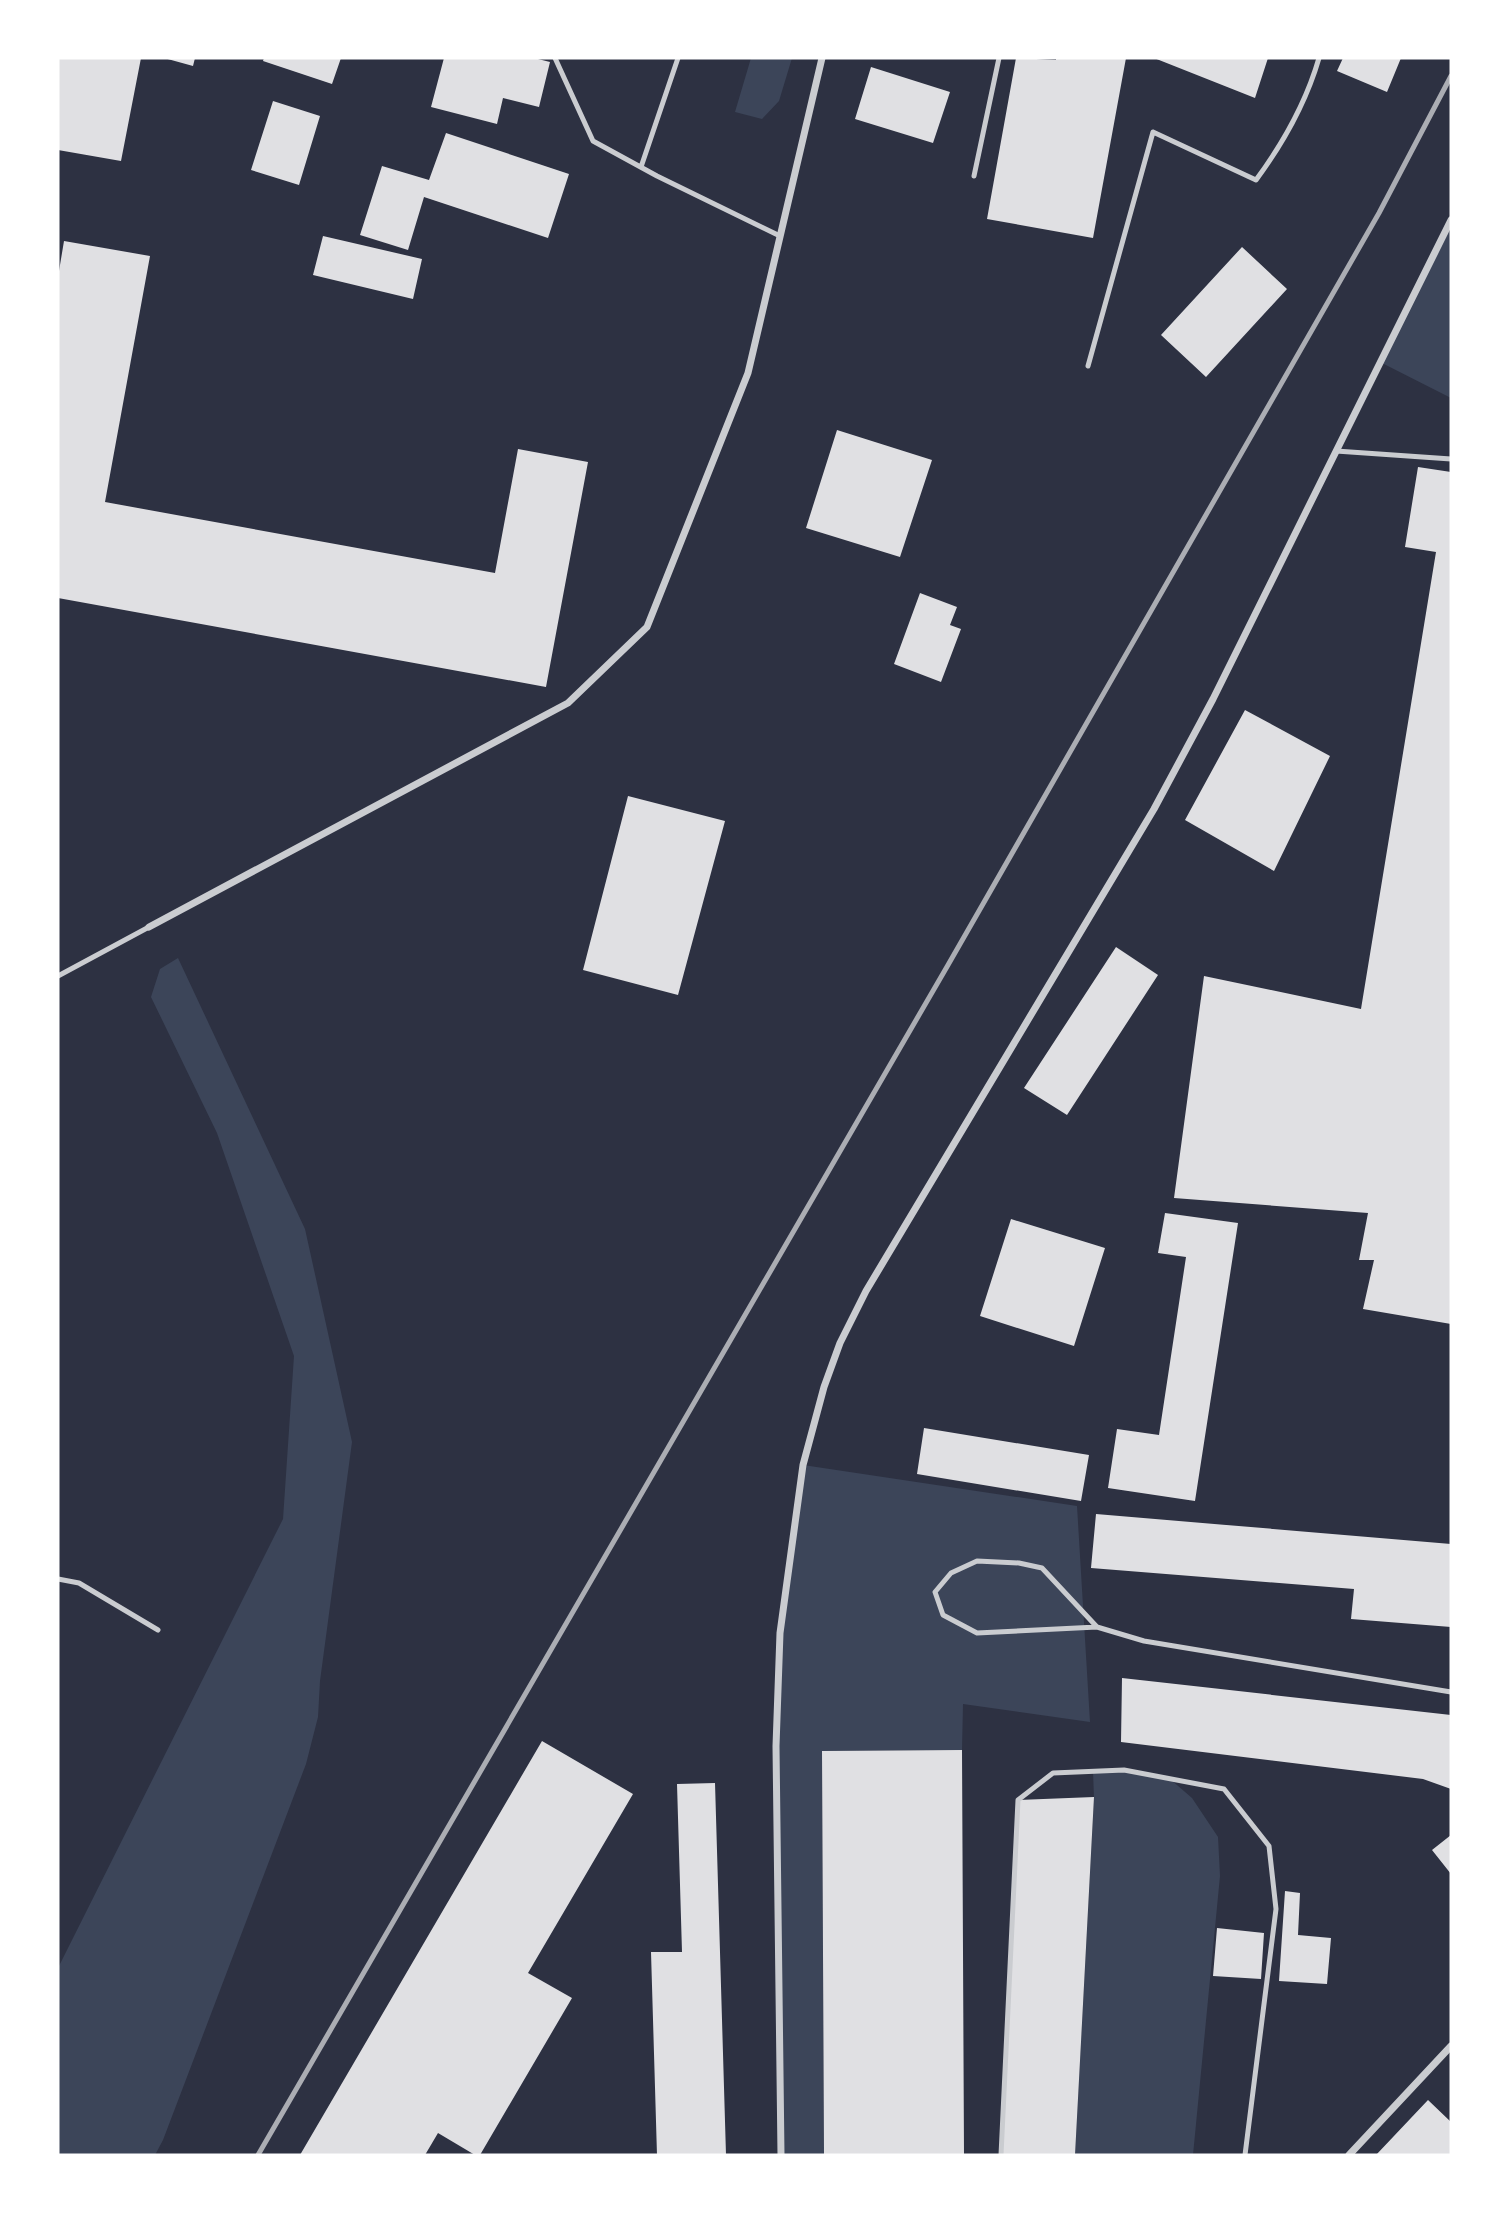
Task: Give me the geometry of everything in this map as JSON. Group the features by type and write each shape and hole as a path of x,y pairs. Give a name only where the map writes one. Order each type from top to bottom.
{"street":[{"path":"149,927 568,703 647,627 748,373 822,58"},
{"path":"781,2155 776,1746 780,1633 803,1465 824,1387 840,1343 866,1291 1154,809 1219,686 1451,220"},
{"path":"1349,2155 1451,2046"}],"lane":[{"path":"555,58 593,141 780,236"},
{"path":"641,167 678,58"},
{"path":"974,176 999,58"},
{"path":"1088,366 1153,132 1256,180 1280,147 1310,88 1319,58"},
{"path":"1336,451 1451,459"},
{"path":"58,976 149,927"},
{"path":"1097,1627 1042,1569 1019,1563 977,1561 951,1573 935,1592 943,1615 977,1633 1097,1627 1144,1641 1451,1692"},
{"path":"58,1579 79,1583 158,1630"},
{"path":"1001,2155 1018,1800 1053,1773 1124,1770 1224,1789 1269,1846 1276,1909 1245,2155"}],"shaded area":[{"path":"751,58 792,58 779,101 762,119 735,112"},
{"path":"1451,228 1451,398 1380,362"},
{"path":"178,958 305,1229 352,1442 320,1681 318,1717 306,1764 163,2140 155,2155 58,2155 58,1968 283,1519 294,1356 217,1133 151,997 160,969"},
{"path":"803,1465 1077,1506 1090,1722 963,1704 962,1750 822,1751 824,2155 781,2155 776,1746 780,1633"},
{"path":"1124,1770 1170,1779 1192,1798 1218,1837 1220,1876 1193,2155 1075,2155 1094,1798 1093,1771"}],"building":[{"path":"58,58 141,58 121,161 58,150"},
{"path":"164,58 195,58 193,66"},
{"path":"264,58 341,58 332,84 263,61"},
{"path":"444,58 534,58 550,62 539,107 503,98 497,124 431,107"},
{"path":"1016,58 1126,58 1093,238 987,219"},
{"path":"1154,58 1268,58 1255,98"},
{"path":"1343,58 1401,58 1387,92 1337,71"},
{"path":"871,67 950,92 933,143 855,119"},
{"path":"273,101 320,116 299,185 251,170"},
{"path":"446,133 569,174 548,238 424,197 408,250 360,235 382,166 429,180"},
{"path":"323,236 422,259 413,299 313,275"},
{"path":"64,241 150,256 105,502 495,573 518,449 588,462 546,687 58,598 58,277"},
{"path":"1242,247 1287,289 1206,377 1161,335"},
{"path":"837,430 932,460 900,557 806,528"},
{"path":"1418,467 1451,472 1451,1324 1363,1309 1374,1260 1359,1260 1368,1213 1174,1198 1204,976 1361,1009 1436,552 1405,547"},
{"path":"920,593 957,607 950,625 961,629 941,682 894,664"},
{"path":"1245,710 1330,756 1274,871 1185,820"},
{"path":"628,796 725,821 678,995 583,970"},
{"path":"1116,947 1158,975 1067,1115 1024,1088"},
{"path":"1165,1213 1238,1223 1195,1501 1108,1488 1117,1429 1159,1435 1186,1257 1158,1253"},
{"path":"1011,1219 1105,1248 1074,1346 980,1316"},
{"path":"924,1428 1089,1455 1081,1501 917,1474"},
{"path":"1096,1514 1451,1544 1451,1627 1351,1619 1354,1589 1091,1568"},
{"path":"1122,1678 1451,1715 1451,1789 1423,1779 1121,1742"},
{"path":"542,1741 633,1794 528,1973 572,1998 480,2155 475,2155 438,2133 425,2155 300,2155"},
{"path":"962,1750 964,2155 824,2155 822,1751"},
{"path":"715,1783 726,2155 657,2155 651,1952 682,1952 677,1784"},
{"path":"1094,1797 1075,2155 1001,2155 1018,1800"},
{"path":"1451,1835 1451,1874 1432,1850"},
{"path":"1285,1891 1300,1893 1298,1935 1331,1938 1327,1984 1279,1981"},
{"path":"1217,1928 1264,1933 1261,1979 1213,1976"},
{"path":"1428,2100 1451,2122 1451,2155 1376,2155"}],"railway":[{"path":"258,2155 948,965 1379,213 1451,76"}]}
